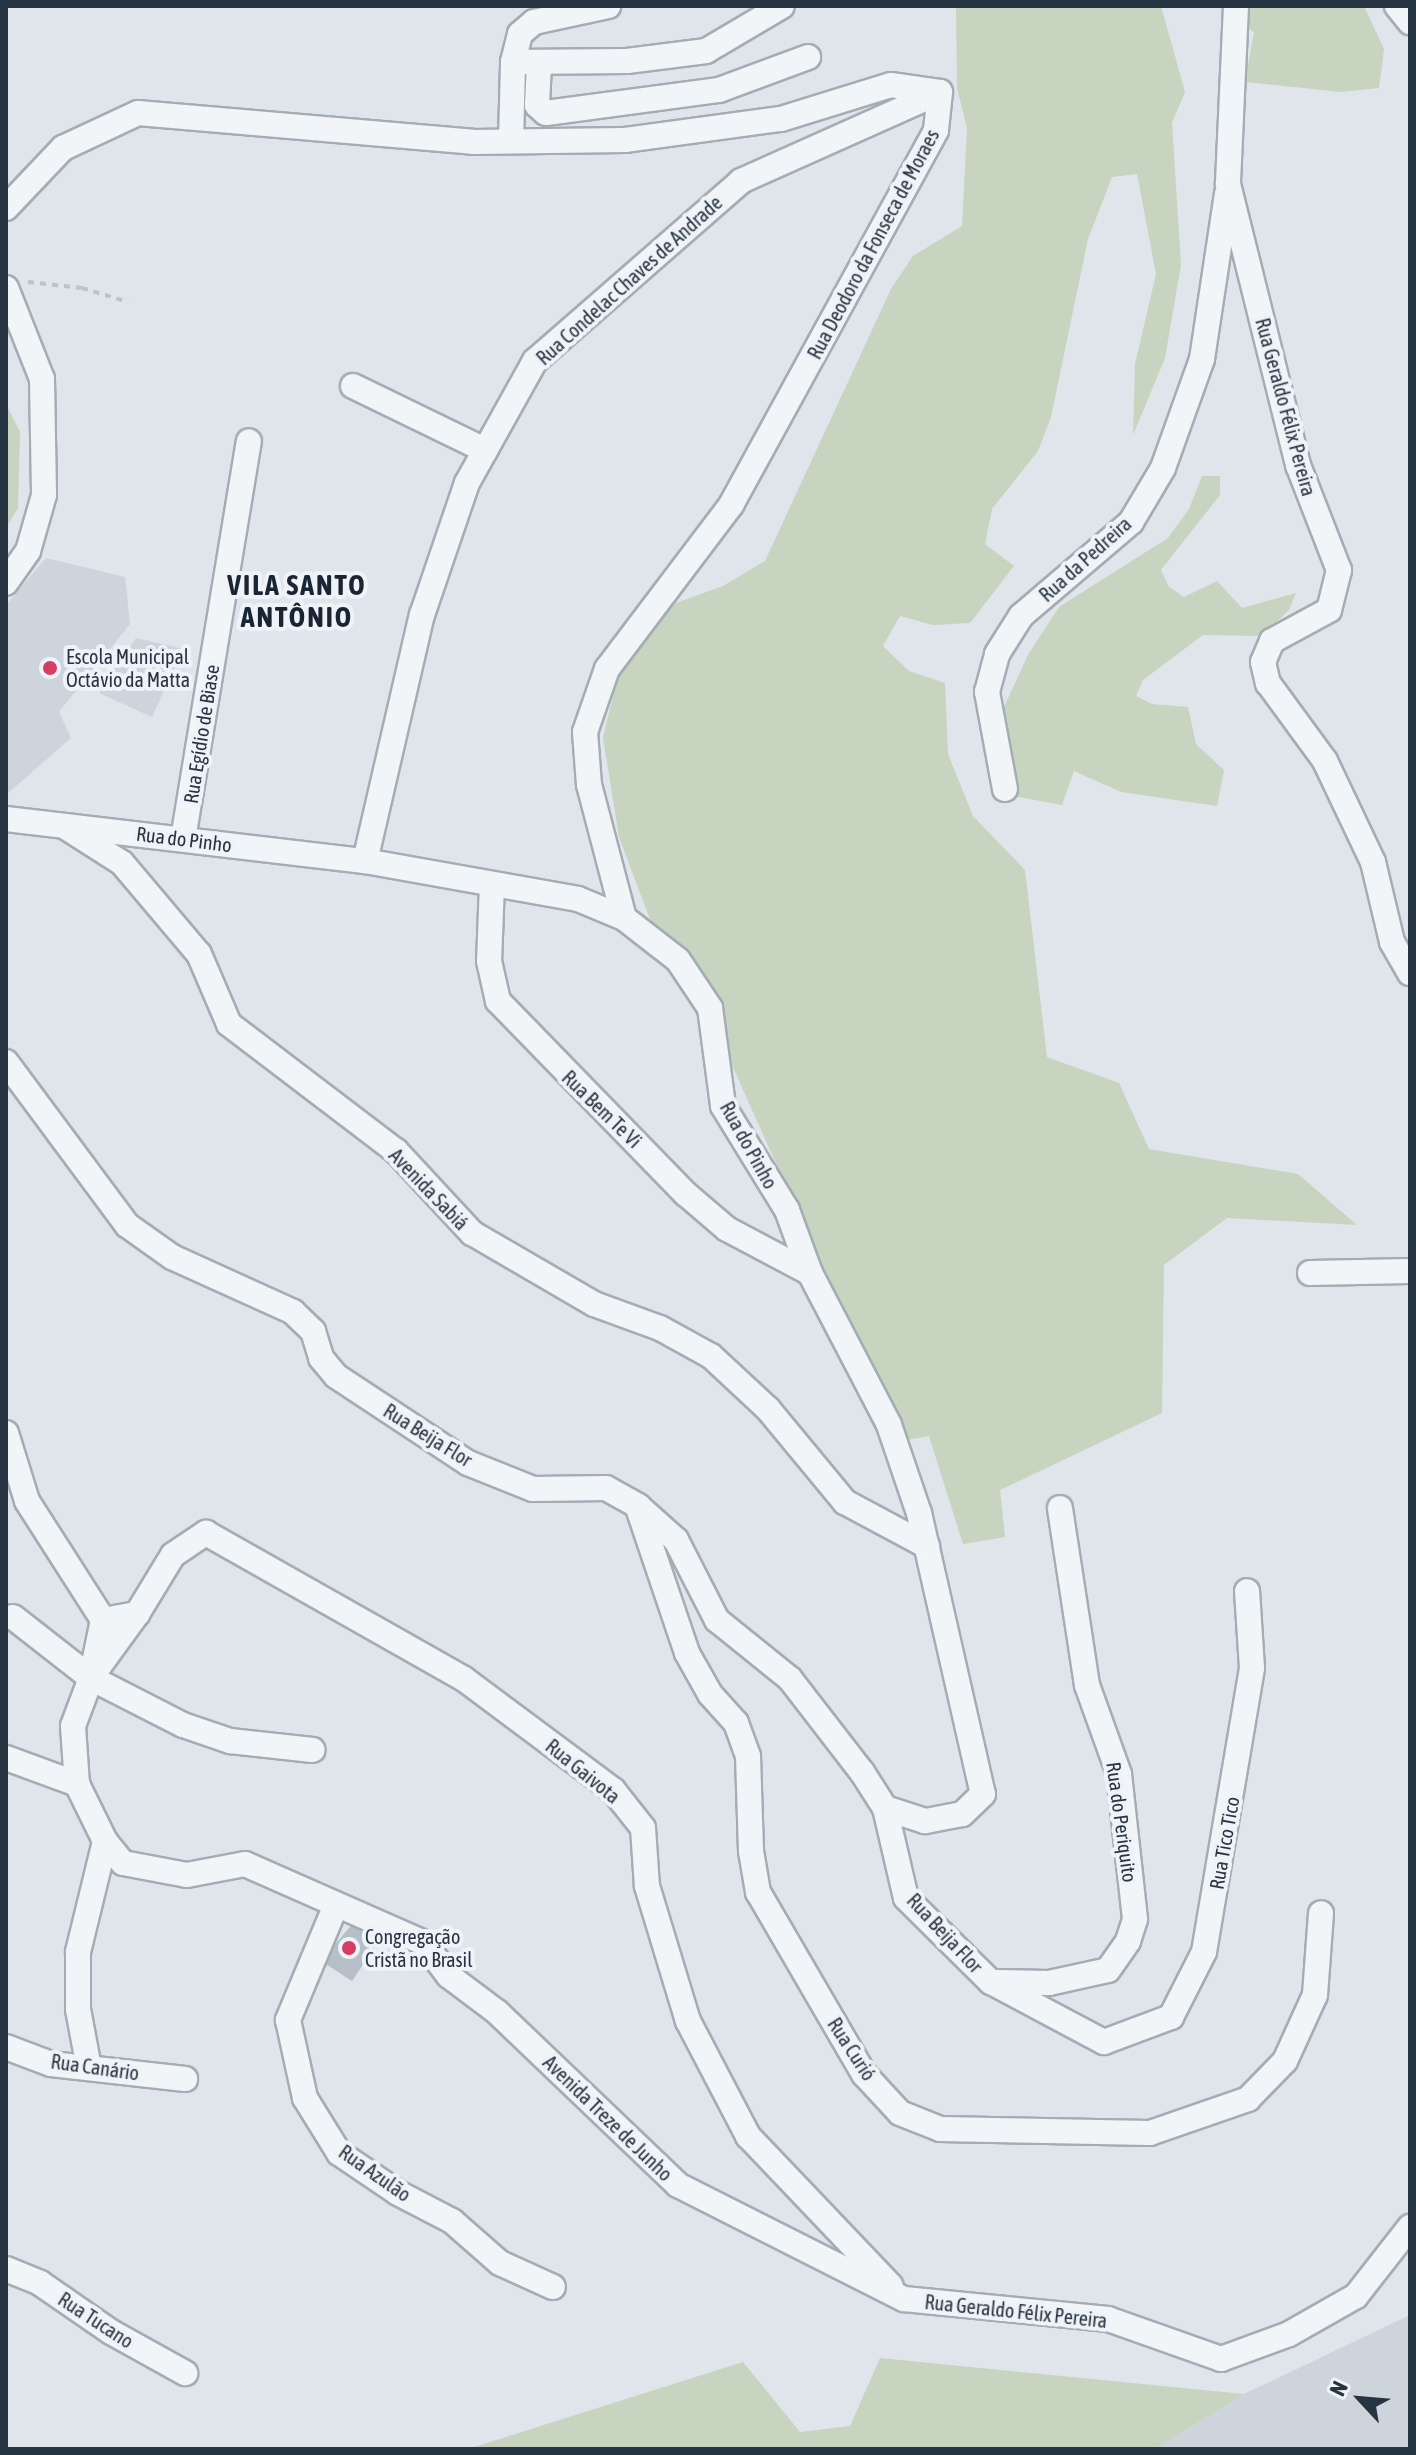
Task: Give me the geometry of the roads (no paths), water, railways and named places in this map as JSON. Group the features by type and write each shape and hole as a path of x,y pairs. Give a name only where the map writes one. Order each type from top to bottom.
{"street":[{"path":"511,141 513,62 520,34 534,22 608,6"},
{"path":"513,62 539,65 706,51 782,6"},
{"name":"Rua Geraldo Félix Pereira","path":"1236,6 1228,184 1298,465 1339,570 1329,610 1272,641 1263,662 1265,673 1325,761 1373,862 1392,942 1410,973"},
{"path":"1397,6 1410,22"},
{"path":"539,65 537,105 546,113 719,90 808,57"},
{"path":"6,208 63,148 138,113 511,141 625,140 781,119 891,85 940,92"},
{"name":"Rua Condelac Chaves de Andrade","path":"365,861 422,615 467,483 535,361 741,181 940,92"},
{"name":"Rua Deodoro da Fonseca de Moraes","path":"624,918 596,816 585,732 607,669 731,505 936,130 940,92"},
{"name":"Rua da Pedreira","path":"1005,789 987,692 997,654 1021,616 1131,522 1163,468 1202,359 1228,184"},
{"path":"6,583 28,551 44,495 42,379 14,285"},
{"path":"353,386 485,450"},
{"name":"Rua Egídio de Biase","path":"183,839 249,441"},
{"name":"Rua do Pinho","path":"6,819 365,861 578,899 624,918 678,960 710,1008 723,1106 787,1210 810,1273 889,1425 927,1546 983,1794 962,1814 925,1821 885,1808"},
{"name":"Avenida Sabiá","path":"61,825 122,863 199,954 229,1024 396,1151 472,1233 594,1304 660,1328 711,1356 768,1409 845,1502 927,1546"},
{"name":"Rua Bem Te Vi","path":"492,884 489,961 498,1001 686,1194 727,1229 810,1273"},
{"name":"Rua Beija Flor","path":"6,1062 127,1225 172,1257 293,1312 313,1331 321,1358 336,1376 468,1463 533,1489 606,1488 638,1506 676,1540 717,1620 790,1679 885,1808 906,1898 991,1982 1104,2042"},
{"path":"1310,1273 1410,1271"},
{"path":"6,1433 27,1501 103,1620 91,1678 73,1726 77,1784 105,1841 78,1952 78,2009 89,2068"},
{"name":"Rua Curió","path":"638,1506 687,1653 710,1694 736,1723 748,1756 751,1851 758,1892 864,2074 900,2113 940,2129 1150,2133 1248,2099 1285,2061 1315,1995 1321,1913"},
{"name":"Rua do Periquito","path":"991,1982 1049,1983 1108,1970 1128,1941 1135,1919 1119,1774 1087,1685 1060,1508"},
{"name":"Rua Gaivota","path":"137,1614 173,1555 206,1533 464,1679 613,1790 643,1828 647,1886 688,2021 748,2136 904,2299"},
{"name":"Rua Tico Tico","path":"1104,2042 1171,2017 1204,1952 1252,1668 1247,1591"},
{"path":"103,1620 137,1614"},
{"path":"91,1678 137,1614"},
{"path":"13,1617 91,1678 183,1725 230,1741 313,1750"},
{"path":"6,1758 77,1784"},
{"name":"Avenida Treze de Junho","path":"105,1841 123,1863 187,1875 245,1864 424,1943 449,1976 497,2012 678,2185 904,2299"},
{"name":"Rua Azulão","path":"336,1905 288,2020 305,2098 339,2153 398,2193 452,2221 500,2263 553,2287"},
{"name":"Rua Canário","path":"6,2047 51,2064 185,2079"},
{"name":"Rua Geraldo Félix Pereira","path":"904,2299 1108,2319 1221,2359 1289,2334 1356,2296 1410,2227"},
{"name":"Rua Tucano","path":"6,2269 40,2283 111,2332 185,2373"}],"place":[{"name":"Escola Municipal Octávio da Matta","path":"50,668"},
{"name":"Congregação Cristã no Brasil","path":"349,1948"}],"district":[{"name":"VILA SANTO ANTÔNIO","path":"297,601"}]}
